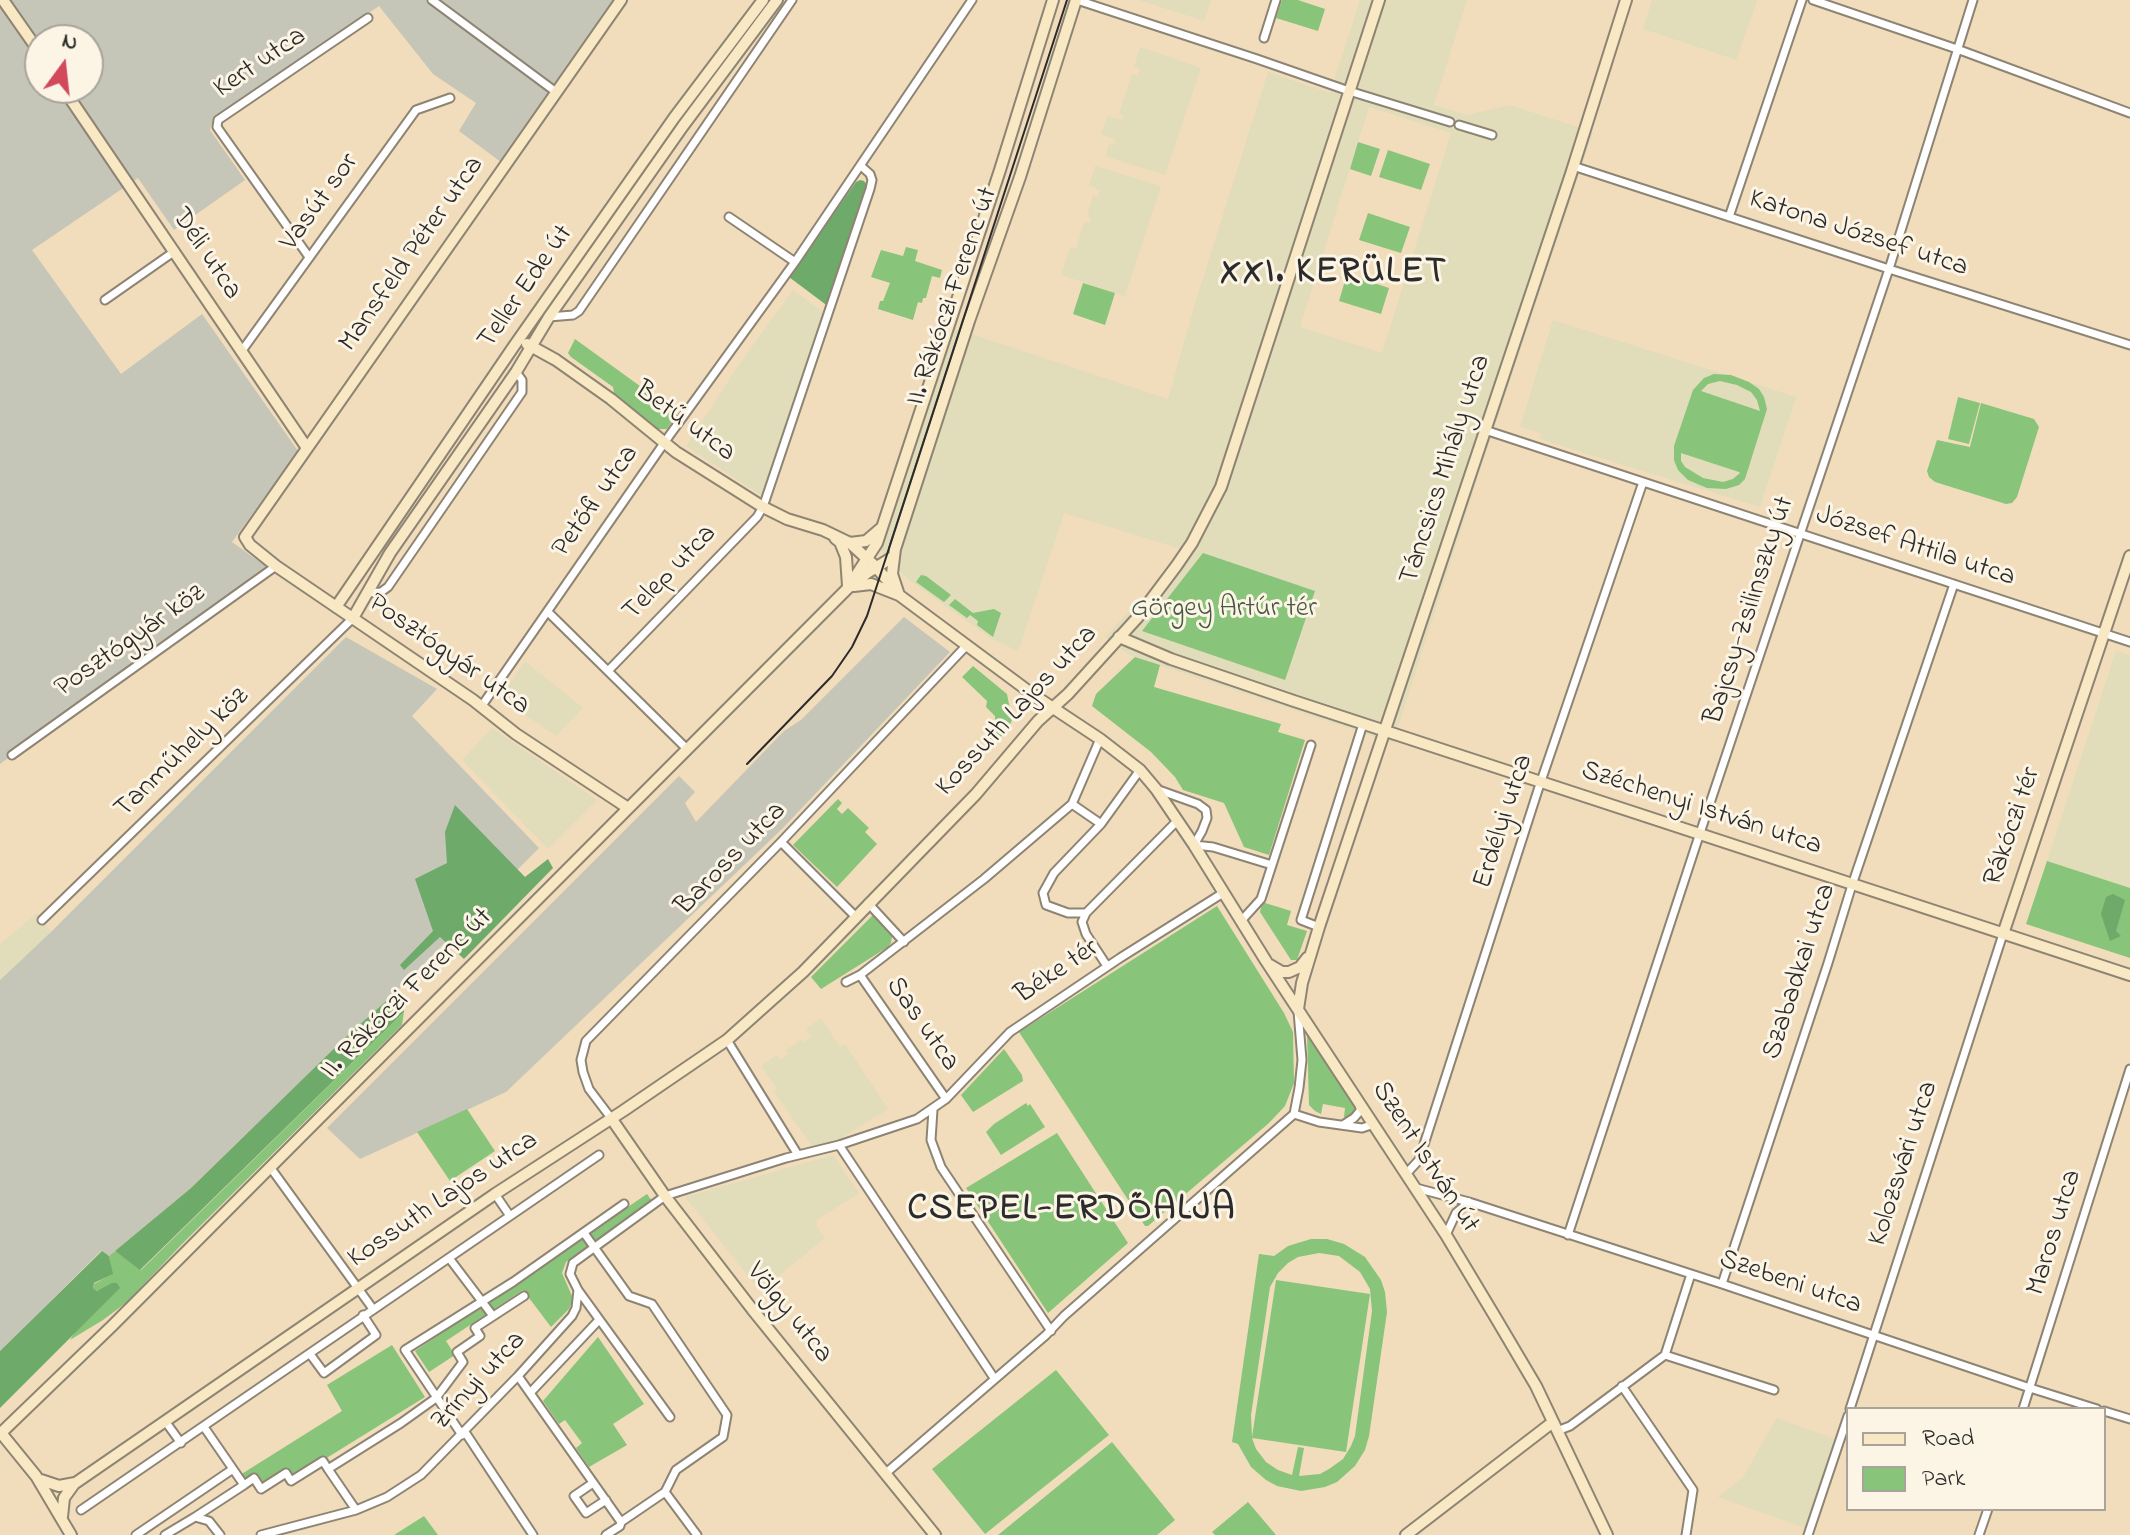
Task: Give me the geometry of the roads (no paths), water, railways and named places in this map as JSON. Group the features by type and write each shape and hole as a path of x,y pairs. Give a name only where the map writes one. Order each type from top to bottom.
{"street":[{"path":"3,0 24,30"},
{"path":"432,0 556,92"},
{"name":"Mansfeld Péter utca","path":"245,537 621,0"},
{"name":"Teller Ede út","path":"336,607 674,118 763,0"},
{"name":"Teller Ede út","path":"353,618 390,553 516,372 549,317 683,126 777,0"},
{"name":"Teller Ede út","path":"549,317 573,315 579,311 792,0"},
{"name":"Petőfi utca","path":"481,707 664,443 795,262 972,0"},
{"name":"II. Rákóczi Ferenc út","path":"848,588 877,543 1053,0"},
{"path":"1078,0 1450,122"},
{"name":"II. Rákóczi Ferenc út","path":"1,1434 848,588 893,557 1078,0"},
{"path":"1264,38 1276,0"},
{"name":"Kossuth Lajos utca","path":"62,1517 61,1505 65,1495 80,1481 495,1194 727,1040 803,972 976,794 1038,721 1138,617 1177,565 1210,512 1221,487 1379,0"},
{"name":"Táncsics Mihály utca","path":"1298,1009 1302,983 1319,927 1626,0"},
{"path":"1729,217 1802,0"},
{"path":"1813,0 2130,113"},
{"name":"Bajcsy-Zsilinszky út","path":"1568,1235 1889,269 1973,0"},
{"name":"Kert utca","path":"309,257 217,127 218,120 368,18"},
{"name":"Vasút sor","path":"241,352 416,110 450,98"},
{"name":"Déli utca","path":"74,104 307,448"},
{"path":"1459,125 1492,135"},
{"path":"763,507 870,189 870,174 861,166"},
{"name":"Katona József utca","path":"1573,166 2130,345"},
{"path":"729,217 795,262"},
{"path":"105,300 175,251"},
{"path":"514,346 532,346"},
{"name":"Betű utca","path":"532,346 611,399 664,443 763,507 850,543 876,567"},
{"name":"Teller Ede út","path":"366,593 381,592 388,587 522,392 522,380 516,372"},
{"name":"József Attila utca","path":"1485,430 2105,634"},
{"name":"Erdélyi utca","path":"1406,1174 1419,1160 1541,783 1643,482"},
{"name":"Telep utca","path":"608,671 757,517 763,507"},
{"path":"850,543 866,541 882,528"},
{"path":"831,534 844,550 848,588"},
{"name":"Posztógyár utca","path":"245,537 250,545 276,566 510,730 628,808"},
{"path":"2130,556 2105,634 2130,642"},
{"path":"893,557 892,574 899,595"},
{"name":"Posztógyár köz","path":"12,755 276,566"},
{"name":"Szent István út","path":"876,567 899,595 1100,739 1140,770 1156,789 1446,1235 1536,1386 1607,1535"},
{"name":"Szent István út","path":"848,588 871,584 899,595"},
{"name":"Szabadkai utca","path":"1722,1284 1954,584"},
{"path":"548,612 687,749"},
{"name":"Tanműhely köz","path":"42,920 353,618"},
{"name":"Rákóczi tér","path":"2003,934 2105,634"},
{"path":"1119,637 1171,659 1385,731"},
{"name":"Baross utca","path":"611,1118 589,1089 583,1072 581,1060 586,1041 781,842 967,645"},
{"path":"1319,927 1301,920 1363,724"},
{"name":"Széchenyi István utca","path":"1385,731 2003,934"},
{"path":"846,982 860,975 984,879 1072,804 1100,739"},
{"path":"1241,921 1261,899 1311,745"},
{"path":"1086,913 1068,913 1053,908 1046,905 1043,895 1054,873 1101,824 1140,770"},
{"path":"1156,789 1198,804 1206,810 1207,818 1194,845 1213,847 1272,865"},
{"path":"1072,804 1101,824"},
{"path":"1107,966 1086,934 1082,922 1086,913 1178,820"},
{"path":"781,842 855,916"},
{"name":"Béke tér","path":"665,1196 907,1124 933,1110 1010,1032 1223,893"},
{"path":"868,903 904,942"},
{"path":"2003,934 2130,975"},
{"name":"Kolozsvári utca","path":"1851,1407 2003,934"},
{"path":"1266,961 1277,970 1289,972 1300,967 1311,954"},
{"name":"Sas utca","path":"860,975 946,1099"},
{"path":"886,1473 1294,1114 1302,1060 1298,1009"},
{"path":"727,1040 798,1155"},
{"name":"Maros utca","path":"2024,1407 2130,1069"},
{"path":"1343,1125 1360,1111 1360,1102"},
{"path":"933,1110 931,1140 941,1167 1051,1331"},
{"path":"1294,1114 1362,1128 1374,1124"},
{"name":"Völgy utca","path":"611,1118 665,1196 932,1534"},
{"path":"839,1145 994,1378"},
{"name":"Kossuth Lajos utca","path":"81,1510 599,1155"},
{"path":"270,1167 373,1309"},
{"name":"Szebeni utca","path":"1416,1188 1469,1202 1722,1284 2091,1407"},
{"path":"495,1194 510,1216"},
{"name":"Zrínyi utca","path":"261,1535 356,1510 387,1497 421,1475 572,1316 578,1290 570,1277 571,1267 577,1260 665,1196"},
{"path":"1446,1235 1456,1213 1469,1202"},
{"path":"533,1535 405,1350 483,1301 624,1204"},
{"path":"584,1233 629,1296 652,1304 727,1415 723,1437 676,1470 665,1492 606,1535"},
{"path":"449,1258 493,1316"},
{"path":"1406,1535 1555,1426 1570,1426 1665,1355 1691,1274"},
{"path":"578,1290 670,1417"},
{"path":"328,1469 436,1398 463,1362 457,1352 480,1336 475,1328 524,1296"},
{"path":"310,1354 324,1373 376,1335 363,1315"},
{"path":"530,1393 599,1320"},
{"path":"1665,1355 1774,1390"},
{"path":"518,1376 621,1522"},
{"path":"1622,1386 1693,1490 1686,1535"},
{"path":"2106,1412 2130,1419"},
{"path":"165,1421 181,1443"},
{"path":"1808,1535 1846,1422"},
{"path":"204,1427 244,1485"},
{"path":"1,1434 36,1476 71,1535"},
{"path":"165,1535 254,1478 261,1489 286,1473 291,1481 323,1461 356,1510"},
{"path":"136,1535 233,1469"},
{"path":"36,1476 46,1484 59,1486 80,1481"},
{"path":"593,1483 574,1496 586,1513 606,1500"},
{"path":"665,1492 697,1535"},
{"path":"1979,1535 1987,1511"},
{"path":"195,1517 209,1521 220,1535"}],"tram line":[{"path":"747,764 832,676 852,647 867,616 1067,0"}],"district":[{"name":"XXI. KERÜLET","path":"1334,275"},
{"name":"CSEPEL-ERDŐALJA","path":"1072,1212"}],"park label":[{"name":"Görgey Artúr tér","path":"1224,610"}]}
